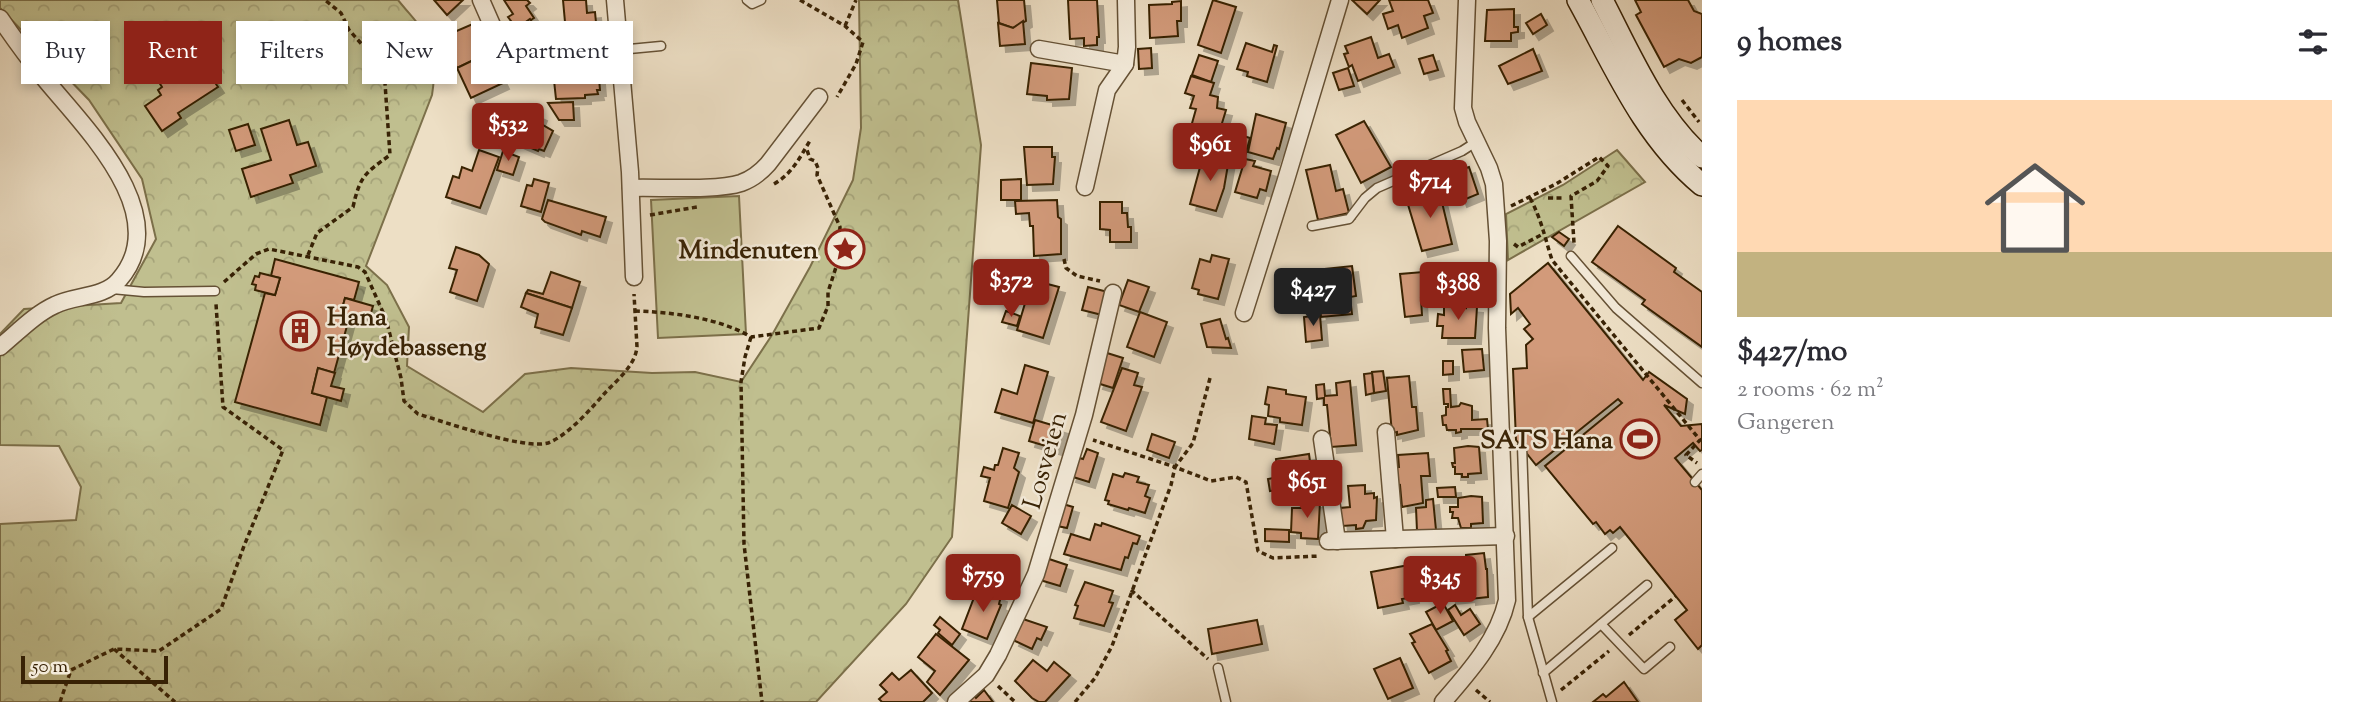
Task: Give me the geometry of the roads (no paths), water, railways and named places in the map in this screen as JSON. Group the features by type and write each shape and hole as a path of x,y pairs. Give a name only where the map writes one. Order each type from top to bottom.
{"main road":[{"path":"1578,0 1643,118 1667,152 1702,185"},
{"path":"1602,0 1660,106 1702,157"}],"street":[{"path":"481,0 490,21"},
{"path":"615,0 617,21"},
{"path":"1086,187 1107,90 1125,64 1126,0"},
{"path":"1244,313 1340,0"},
{"path":"1443,702 1482,654 1504,613 1507,600 1497,328 1496,211 1494,184 1463,108 1467,0"},
{"path":"0,18 44,79 86,127 123,180 130,198 136,240 133,255 120,280 109,289 54,305 0,347"},
{"path":"1039,50 1125,64"},
{"path":"622,84 631,188 634,277"},
{"path":"631,188 725,186 744,182 761,172 826,101"},
{"name":"Losveien","path":"956,702 986,675 1015,623 1036,574 1084,415 1113,293"},
{"path":"1386,432 1395,539"},
{"path":"1322,439 1331,546 1395,539 1506,536"}],"lane":[{"path":"747,0 752,4 761,0"},
{"path":"633,49 661,46"},
{"path":"1312,226 1349,219 1364,198 1377,188 1462,151 1476,142"},
{"path":"1571,256 1616,308 1702,383"},
{"path":"109,289 144,292 215,291"},
{"path":"1522,446 1528,617 1552,702"},
{"path":"1695,482 1702,474"},
{"path":"1528,617 1612,548"},
{"path":"1543,673 1647,585"},
{"path":"1601,624 1644,669 1670,647"},
{"path":"1218,668 1226,702"}],"place":[{"name":"Mindenuten","path":"845,249"},
{"name":"Hana Høydebasseng","path":"300,331"},
{"name":"SATS Hana","path":"1640,439"}]}
